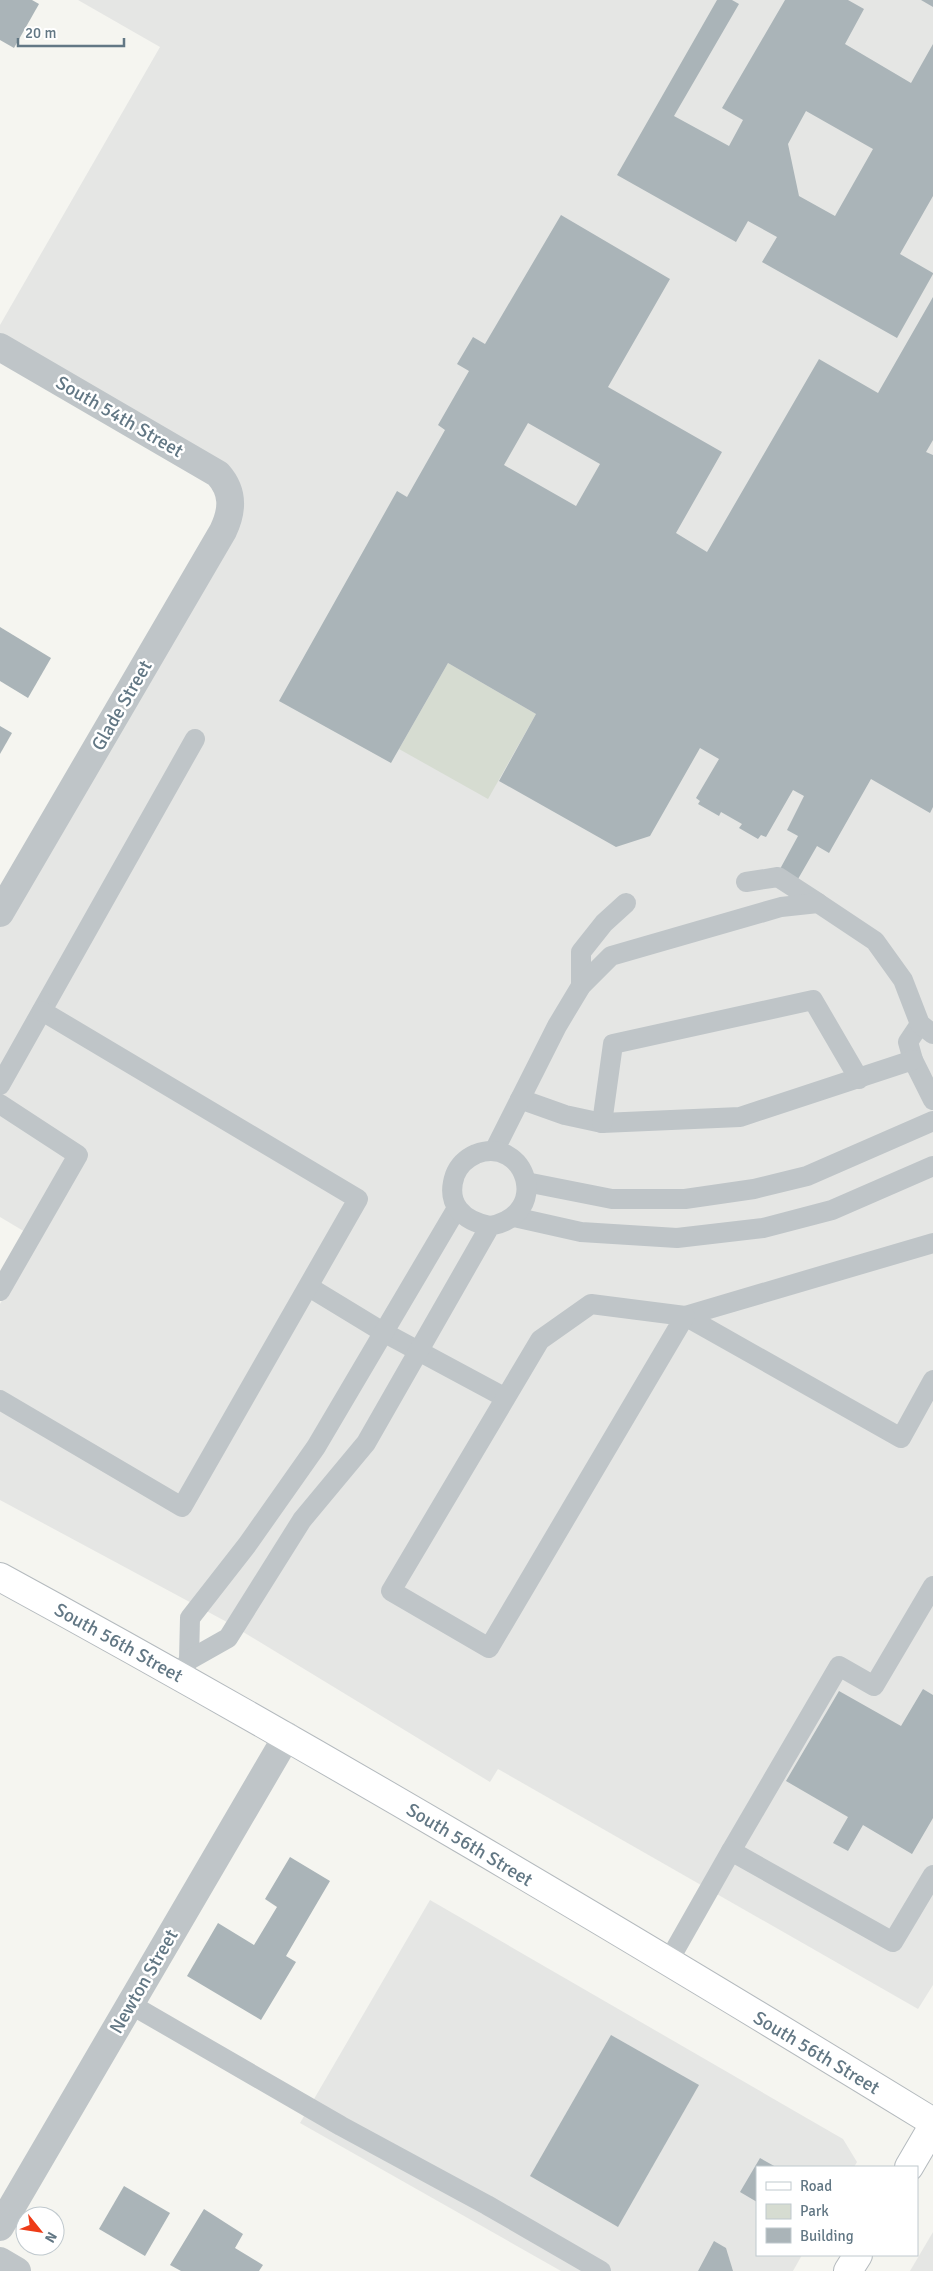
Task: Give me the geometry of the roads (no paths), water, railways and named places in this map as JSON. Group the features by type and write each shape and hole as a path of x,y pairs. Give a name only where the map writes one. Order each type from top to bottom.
{"main road":[{"name":"South 56th Street","path":"0,1577 184,1668 287,1736 933,2122"},
{"path":"910,2166 933,2126"},
{"path":"848,2271 857,2256"}],"street":[{"name":"South 54th Street","path":"0,347 208,466 222,478 230,494"},
{"name":"Glade Street","path":"0,913 223,531 229,518 230,494"},
{"name":"Newton Street","path":"0,2226 287,1736"},
{"path":"0,2261 17,2271"}],"lane":[{"path":"0,1085 195,739"},
{"path":"746,882 778,877 875,940 903,980 927,1029 908,1042 913,1060 933,1100"},
{"path":"581,986 581,952 604,924 626,903"},
{"path":"494,1152 557,1026 581,986 612,956 781,907 818,903"},
{"path":"602,1123 613,1044 813,1000 859,1079"},
{"path":"0,1400 182,1507 358,1200 42,1011"},
{"path":"520,1099 565,1115 602,1123 740,1117 913,1060"},
{"path":"0,1104 78,1155 0,1291"},
{"path":"526,1182 612,1199 685,1199 744,1190 807,1176 933,1121"},
{"path":"482,1152 505,1154 522,1169 526,1182 526,1194 522,1207 514,1217 503,1224 490,1226 477,1224 466,1218 457,1208 453,1196 453,1184 456,1173 462,1163 482,1152"},
{"path":"514,1217 581,1232 677,1238 763,1228 832,1210 933,1166"},
{"path":"184,1668 190,1618 247,1545 316,1447 457,1208"},
{"path":"184,1668 228,1638 302,1520 366,1443 490,1226"},
{"path":"933,1243 685,1316 489,1648 391,1591 504,1397 540,1340 591,1304 685,1316 901,1438 933,1380"},
{"path":"309,1286 383,1332 504,1397"},
{"path":"668,1962 839,1666 874,1686 933,1586"},
{"path":"731,1851 894,1942 933,1875"},
{"path":"130,2004 341,2126 487,2205 601,2271"}]}
